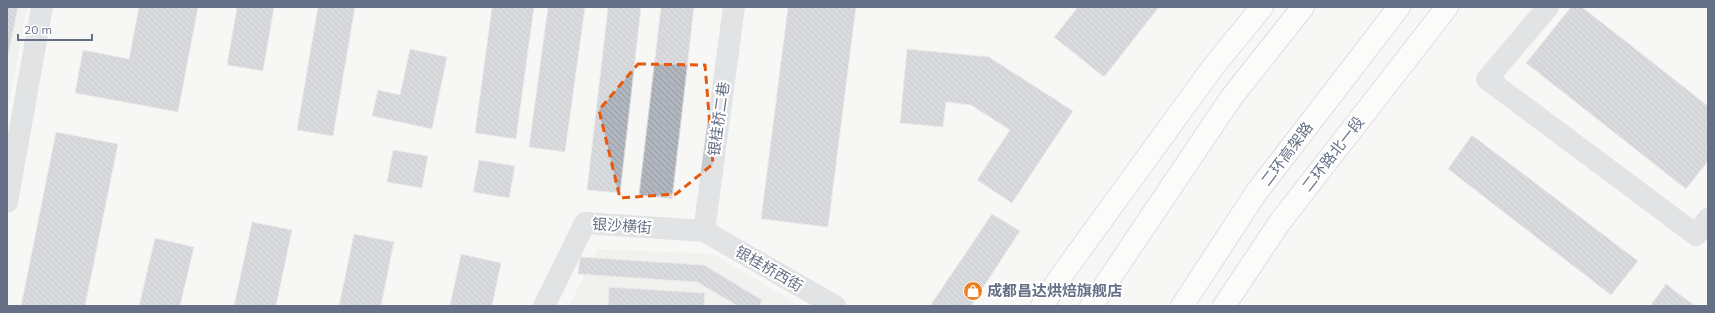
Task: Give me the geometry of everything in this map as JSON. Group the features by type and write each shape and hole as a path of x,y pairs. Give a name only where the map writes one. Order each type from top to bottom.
{"main road":[{"path":"1042,306 1079,252 1204,80 1262,7"},
{"path":"1091,306 1231,98 1303,7"},
{"name":"二环高架路","path":"1182,306 1256,193 1399,7"},
{"name":"二环路北一段","path":"1224,306 1280,222 1448,7"}],"street":[{"path":"7,202 42,7"},
{"name":"银桂桥二巷","path":"704,231 734,7"},
{"path":"1548,7 1486,79 1696,235 1708,219"},
{"name":"银沙横街","path":"544,306 585,223 704,231"},
{"name":"银桂桥西街","path":"704,231 835,306"}],"highlighted area":[{"path":"638,64 705,65 713,164 676,194 620,198 599,110"}],"shaded area":[{"path":"7,7 27,7 7,114"},
{"path":"597,249 714,254 800,306 569,306"}],"building":[{"path":"7,7 18,7 7,61"},
{"path":"139,7 198,7 178,112 75,93 83,50 129,59"},
{"path":"237,7 274,7 263,71 227,65"},
{"path":"318,7 355,7 333,136 297,130"},
{"path":"492,7 534,7 516,139 475,133"},
{"path":"548,7 585,7 565,152 529,147"},
{"path":"608,7 641,7 620,193 587,190"},
{"path":"661,7 694,7 672,199 639,195"},
{"path":"788,7 856,7 828,227 761,219"},
{"path":"1078,7 1159,7 1104,77 1054,37"},
{"path":"1571,7 1582,7 1708,106 1708,161 1686,189 1526,63"},
{"path":"410,49 447,57 432,129 372,116 378,90 400,95"},
{"path":"907,49 989,57 1073,111 1012,203 977,180 1010,130 971,105 946,102 943,127 900,123"},
{"path":"56,132 118,144 85,306 21,306"},
{"path":"1472,135 1638,261 1611,295 1448,169"},
{"path":"393,150 428,156 422,188 387,182"},
{"path":"479,160 515,166 509,198 473,192"},
{"path":"992,214 1020,231 971,306 930,306"},
{"path":"252,222 292,230 276,306 234,306"},
{"path":"354,234 394,242 381,306 339,306"},
{"path":"155,238 194,247 180,306 139,306"},
{"path":"461,254 501,263 492,306 450,306"},
{"path":"580,257 704,265 762,300 759,306 738,306 697,282 578,274"},
{"path":"1666,284 1695,306 1650,306"},
{"path":"609,287 705,293 704,306 608,306"}],"place":[{"name":"成都昌达烘焙旗舰店","path":"973,291"}]}
